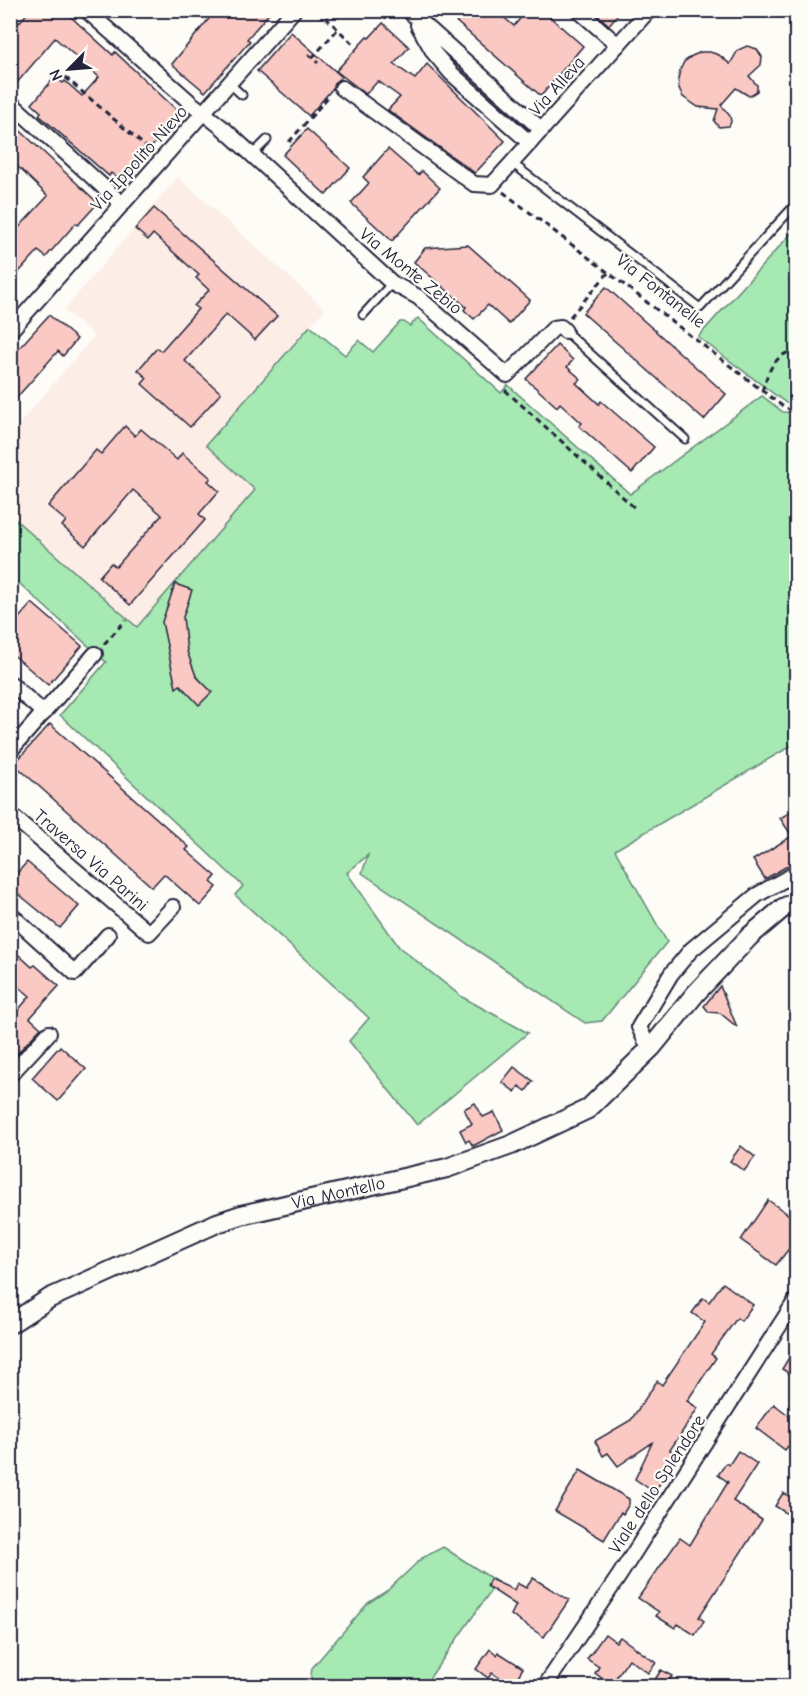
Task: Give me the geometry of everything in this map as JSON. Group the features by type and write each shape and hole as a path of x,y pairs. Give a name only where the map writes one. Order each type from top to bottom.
{"main road":[{"name":"Via Montello","path":"10,1324 50,1298 225,1220 447,1168 512,1145 588,1109 652,1047 696,993 750,936 783,908 796,902"}],"street":[{"name":"Via Monte Zebio","path":"86,10 252,155 392,283 418,297 507,375 554,328 563,329"},
{"name":"Via Ippolito Nievo","path":"10,331 294,10"},
{"path":"578,10 618,45"},
{"name":"Via Alleva","path":"337,90 474,184 492,184 649,10"},
{"path":"410,13 542,130"},
{"path":"410,13 434,53 451,73 530,143"},
{"path":"12,104 122,204"},
{"path":"13,742 44,713 95,654"},
{"path":"10,683 44,713"},
{"name":"Traversa Via Parini","path":"10,813 149,933 173,907"},
{"path":"652,1047 645,1040 639,1027 671,974 691,950 757,895 796,873"},
{"path":"10,914 75,973 108,935"},
{"path":"10,1075 49,1033"},
{"name":"Viale dello Splendore","path":"545,1686 619,1576 796,1300"}],"lane":[{"path":"230,84 242,95"},
{"path":"252,155 267,140"},
{"path":"512,163 700,308 796,204"},
{"path":"363,315 392,283"},
{"path":"563,329 685,439"}],"path":[{"path":"318,10 354,45"},
{"path":"312,58 338,30"},
{"path":"308,54 318,63"},
{"path":"57,70 148,149"},
{"path":"289,142 337,90"},
{"name":"Via Fontanelle","path":"506,195 785,408 796,409"},
{"path":"563,329 608,273"},
{"path":"762,391 769,370 783,353 796,349"},
{"path":"504,389 637,510"},
{"path":"95,654 126,620"}],"shaded area":[{"path":"178,177 325,309 206,444 256,490 136,627 11,515 11,434 94,336 64,310"}],"green space":[{"path":"796,228 796,404 786,403 698,337"},
{"path":"418,318 501,393 508,385 630,494 762,396 783,412 796,413 796,743 615,850 667,942 602,1021 585,1023 362,873 368,855 347,873 399,947 462,997 528,1033 417,1125 349,1041 369,1018 235,895 243,886 60,715 106,662 11,576 10,515 137,627 255,490 206,445 310,326 345,355 359,340 373,352 400,322 410,326"},
{"path":"443,1547 497,1582 424,1686 310,1686 312,1668 368,1603 388,1590 422,1558"}],"building":[{"path":"30,10 77,10 71,17 113,55 115,52 181,114 121,181 111,173 109,176 39,115 41,112 32,104 55,77 63,83 65,81 82,96 99,77 55,38 10,91 10,33"},
{"path":"216,10 272,10 247,39 250,41 205,92 172,64"},
{"path":"443,10 495,10 514,26 527,10 542,10 583,46 541,96"},
{"path":"592,10 621,10 609,25"},
{"path":"383,23 409,47 394,64 415,79 427,64 505,141 475,173 388,110 400,97 378,81 366,94 336,71"},
{"path":"291,32 342,77 335,82 333,88 309,116 257,71"},
{"path":"747,46 757,49 762,57 761,65 749,76 757,85 757,91 749,96 736,88 721,105 730,116 731,122 729,126 719,127 714,121 718,109 698,107 683,97 678,79 680,70 684,62 701,52 719,55 730,64 738,50"},
{"path":"10,121 98,203 78,225 76,223 46,257 38,251 10,282 10,237 48,196 10,159"},
{"path":"307,129 350,168 326,195 283,155"},
{"path":"388,149 418,175 422,171 440,188 392,241 351,203 369,183 363,177"},
{"path":"154,208 277,316 255,340 226,314 185,361 221,393 190,427 142,384 147,378 138,370 157,348 161,351 198,309 194,306 209,290 196,278 199,275 153,234 148,240 135,229"},
{"path":"468,245 530,300 509,324 488,305 474,319 464,310 466,307 414,262 425,248"},
{"path":"606,287 726,394 704,420 583,313"},
{"path":"49,315 77,339 63,356 58,351 10,405 10,358"},
{"path":"557,345 573,360 567,367 581,379 576,383 599,404 601,401 654,447 632,473 579,426 582,423 560,403 557,407 526,379"},
{"path":"125,426 135,436 141,429 177,460 182,453 211,478 208,481 219,491 199,514 205,520 130,605 99,577 111,563 116,567 162,515 133,490 85,546 62,526 66,521 48,506 96,450 101,454"},
{"path":"175,584 192,590 183,617 187,651 196,676 212,692 199,705 180,685 176,688 162,622"},
{"path":"32,603 82,646 48,685 10,652 10,628"},
{"path":"50,724 189,847 186,850 216,876 211,882 217,887 200,906 164,874 152,887 14,764"},
{"path":"796,809 796,861 765,879 753,860 792,836 780,818"},
{"path":"27,862 79,906 60,928 10,887 10,881"},
{"path":"10,947 32,967 35,965 59,986 30,1018 41,1028 10,1061 10,1020 30,996 10,979"},
{"path":"720,986 737,1027 720,1013 709,1012 704,1006"},
{"path":"60,1046 86,1069 58,1101 32,1078"},
{"path":"514,1067 533,1081 526,1091 519,1086 515,1092 502,1082"},
{"path":"475,1103 483,1117 494,1112 503,1130 473,1146 469,1140 466,1142 460,1130 472,1124 464,1109"},
{"path":"741,1146 755,1157 744,1171 730,1161"},
{"path":"768,1200 796,1220 796,1240 776,1265 741,1240"},
{"path":"723,1283 753,1305 741,1321 737,1318 711,1354 716,1358 687,1401 698,1408 670,1450 679,1456 654,1492 635,1479 652,1443 618,1466 608,1453 603,1456 595,1441 631,1420 657,1381 662,1385 705,1322 692,1313 703,1298 709,1302"},
{"path":"796,1346 796,1378 782,1369"},
{"path":"774,1404 796,1421 796,1453 788,1446 785,1450 756,1428"},
{"path":"738,1451 757,1464 733,1501 762,1520 699,1617 704,1621 695,1635 678,1624 675,1628 656,1616 659,1612 638,1598 680,1538 690,1545 728,1482 718,1475 726,1463 729,1465"},
{"path":"580,1470 629,1499 629,1504 623,1514 621,1512 604,1540 555,1511"},
{"path":"783,1493 796,1500 789,1515 775,1506"},
{"path":"533,1578 569,1600 544,1637 511,1615 516,1605 487,1586 490,1579 514,1590 517,1583 526,1588"},
{"path":"605,1634 616,1642 620,1637 656,1663 648,1673 629,1659 611,1685 595,1673 599,1667 587,1659"},
{"path":"490,1649 523,1668 512,1686 492,1673 488,1678 476,1669"},
{"path":"661,1670 672,1676 666,1686 651,1686"}]}
